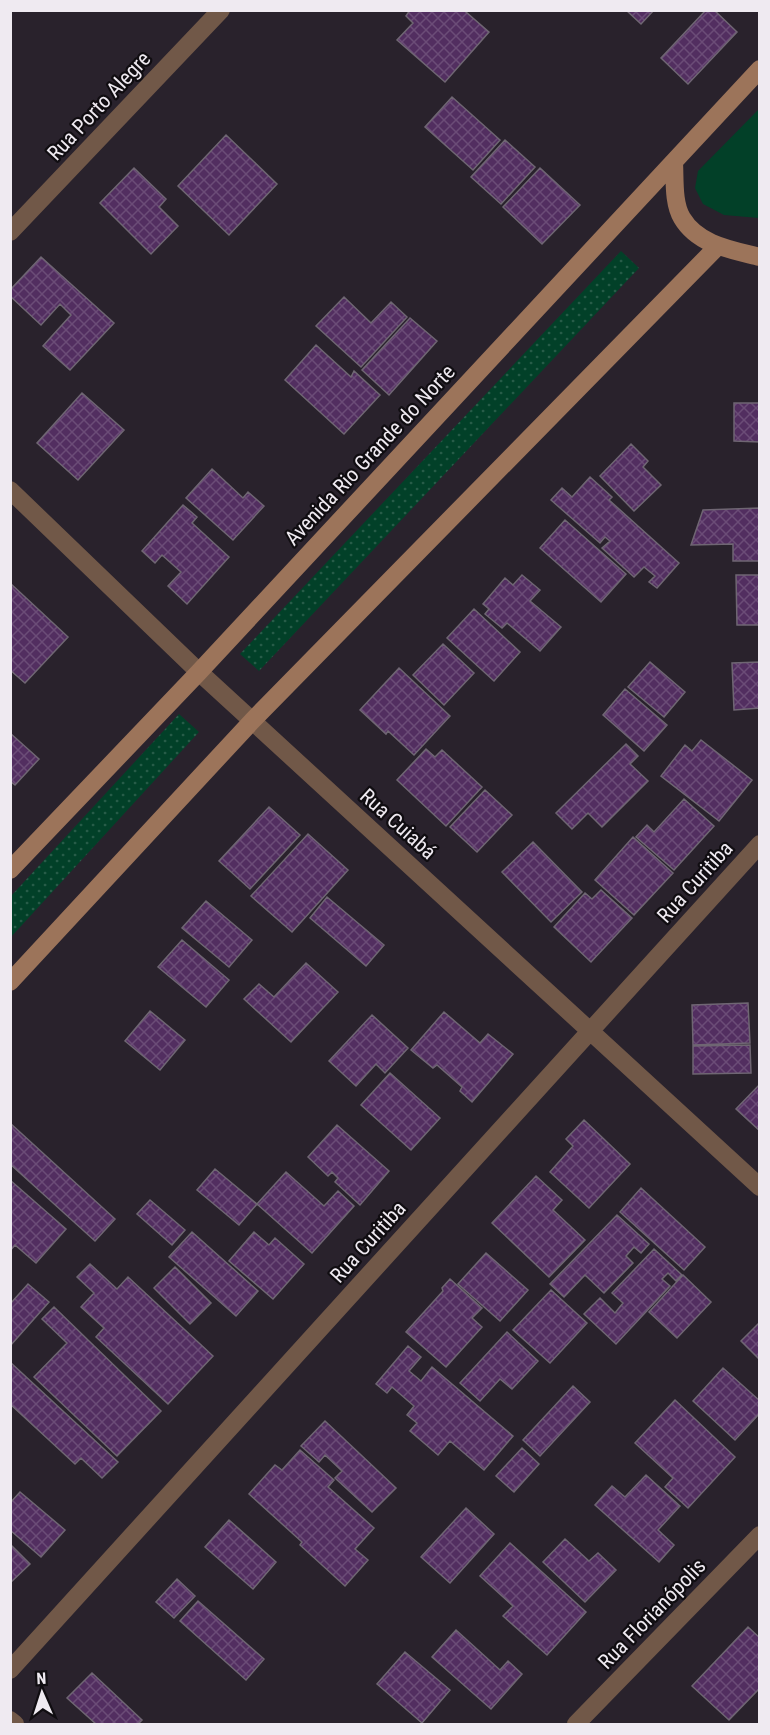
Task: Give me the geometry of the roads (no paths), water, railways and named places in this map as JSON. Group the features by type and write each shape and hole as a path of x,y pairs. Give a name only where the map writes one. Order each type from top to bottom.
{"main road":[{"name":"Avenida Rio Grande do Norte","path":"10,870 199,672 759,69"},
{"path":"674,162 675,195 681,217 692,230 717,247 759,257"},
{"path":"10,982 252,721 717,247"}],"street":[{"name":"Rua Porto Alegre","path":"10,232 221,10"},
{"name":"Rua Cuiabá","path":"10,490 199,672 759,1187"},
{"name":"Rua Curitiba","path":"10,1670 759,844"},
{"name":"Rua Florianópolis","path":"576,1725 759,1535"},
{"path":"10,1720 15,1725"}]}
